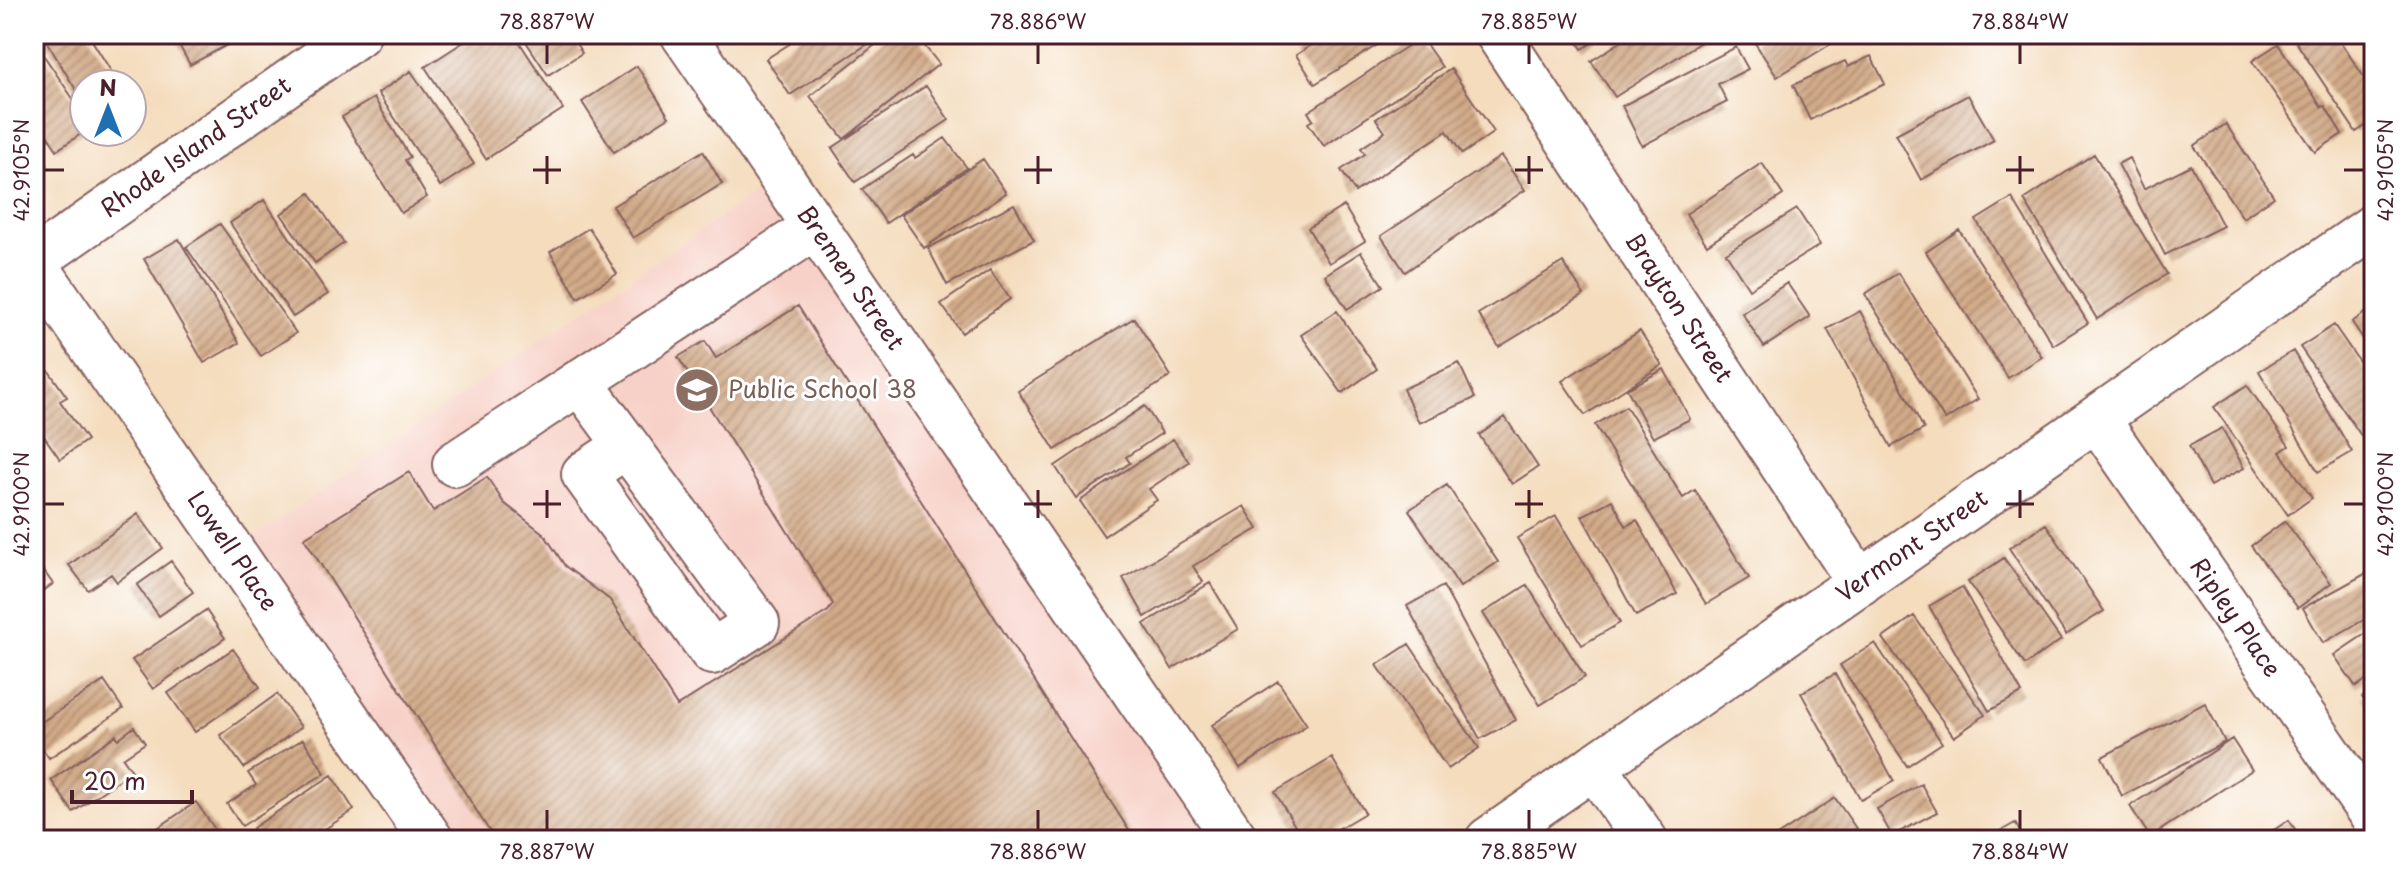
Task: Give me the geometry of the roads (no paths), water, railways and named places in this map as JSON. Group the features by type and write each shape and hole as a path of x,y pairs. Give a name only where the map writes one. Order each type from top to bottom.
{"street":[{"name":"Rhode Island Street","path":"34,262 358,34"},
{"name":"Bremen Street","path":"683,34 1236,840"},
{"name":"Brayton Street","path":"1498,34 1860,583"},
{"name":"Vermont Street","path":"1488,840 2374,226"},
{"path":"455,464 814,228"},
{"name":"Lowell Place","path":"34,262 431,840"},
{"path":"580,382 626,446"},
{"name":"Ripley Place","path":"2097,419 2374,818"},
{"path":"1594,766 1645,840"}],"place":[{"name":"Public School 38","path":"697,390"}]}
